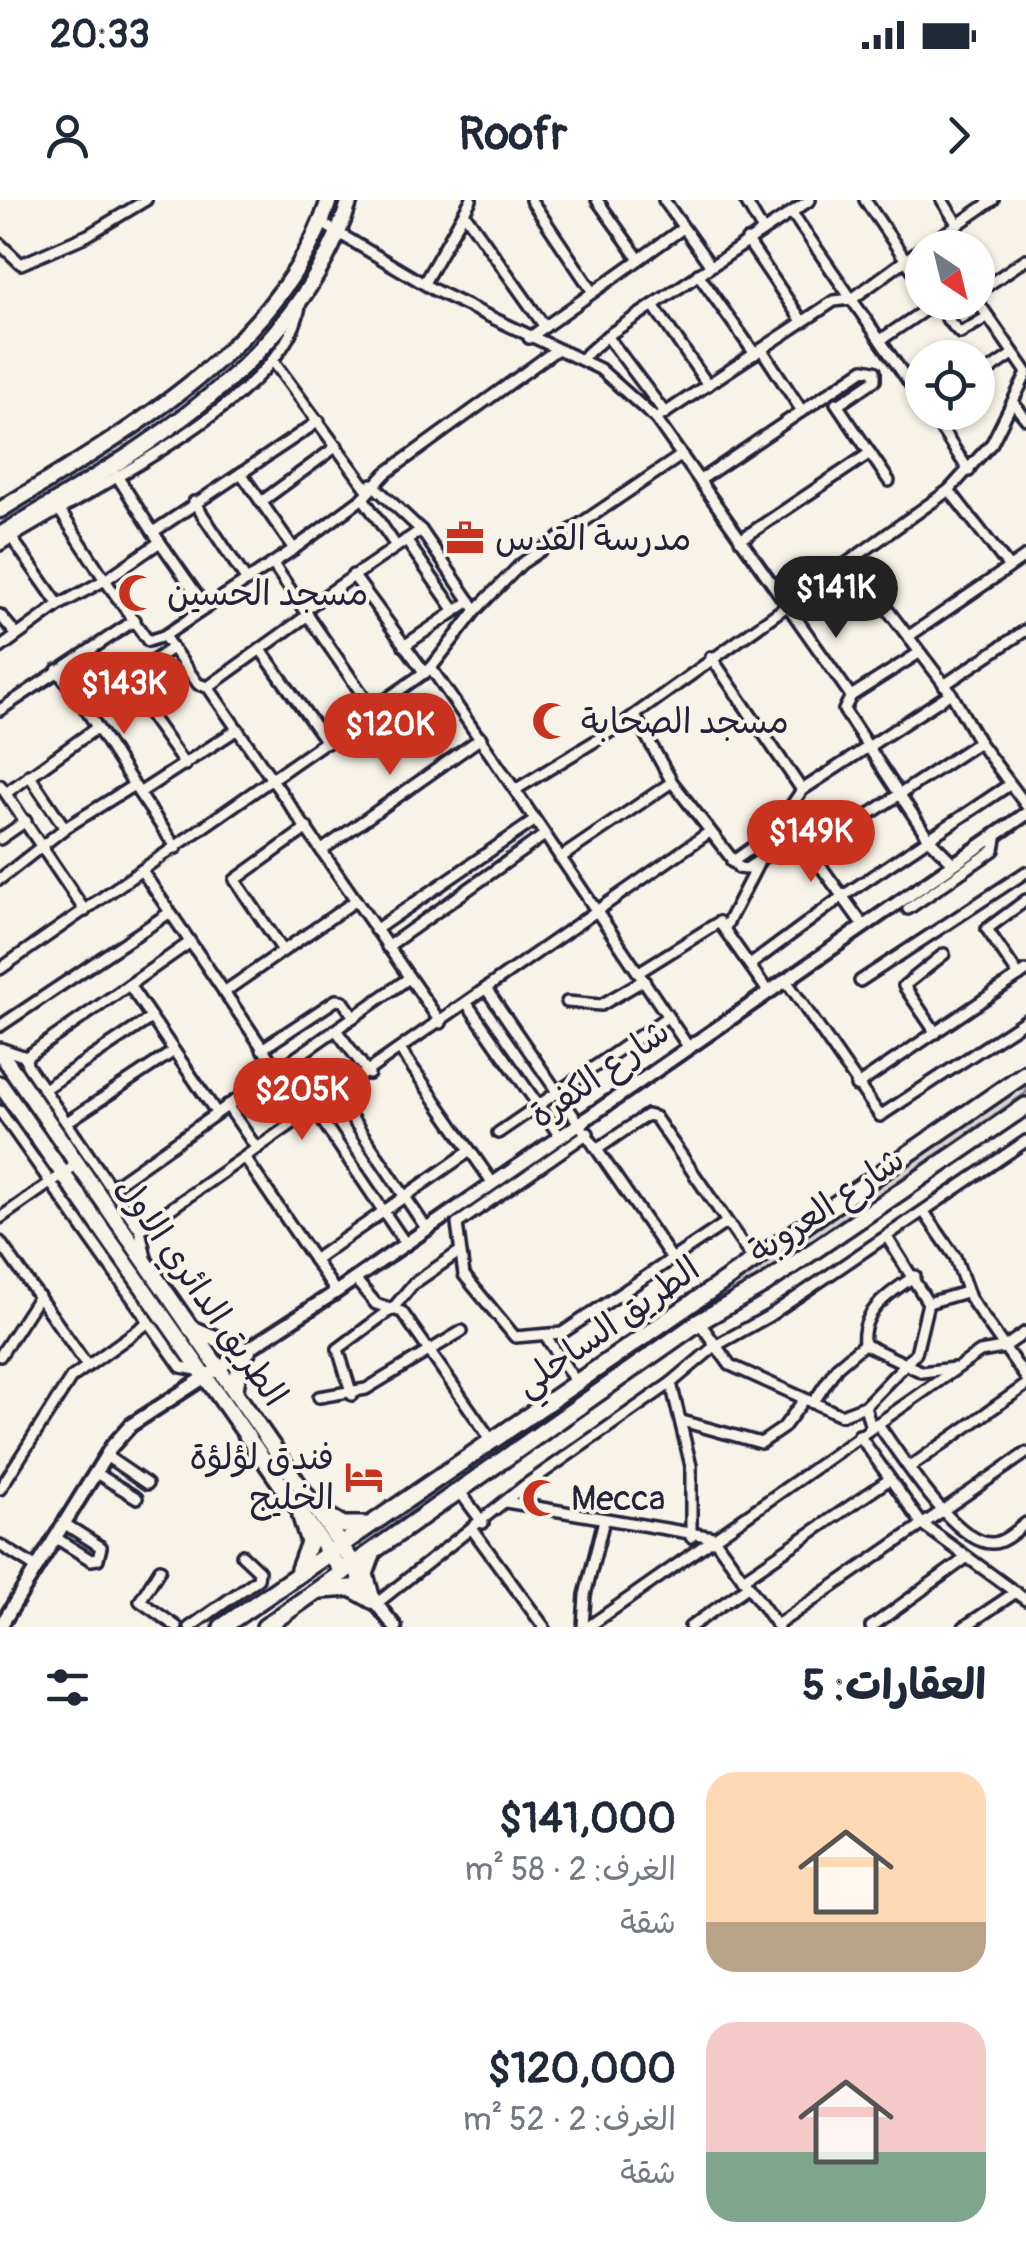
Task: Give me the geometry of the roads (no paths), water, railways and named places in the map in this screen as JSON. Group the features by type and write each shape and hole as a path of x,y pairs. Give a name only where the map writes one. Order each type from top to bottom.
{"highway":[{"name":"الطريق الساحلي","path":"222,1627 1026,1073"},
{"name":"شارع العروبة","path":"265,1627 699,1322 765,1284 1026,1106"},
{"path":"319,1511 343,1525 370,1524"},
{"path":"295,1574 308,1542 301,1517"},
{"path":"374,1602 366,1574 375,1548"},
{"path":"318,1591 343,1587 374,1602"}],"main road":[{"path":"6,536 199,408 241,371 302,297 339,230 350,200"},
{"path":"0,510 182,392 224,356 274,298 320,222 327,202"},
{"path":"224,356 241,371"},
{"path":"120,434 132,452"},
{"name":"الطريق الدائري الاول","path":"0,1050 319,1511 334,1548 348,1569"},
{"name":"الطريق الدائري الاول","path":"0,1084 56,1179 154,1319 201,1375 301,1517 334,1548"},
{"path":"190,1328 248,1351 242,1357 235,1392"}],"street":[{"path":"0,244 22,264 88,236 146,200"},
{"path":"424,284 472,200"},
{"path":"532,200 593,292"},
{"path":"597,200 639,259"},
{"path":"664,200 710,265"},
{"path":"745,200 763,230"},
{"path":"581,359 608,336 808,200"},
{"path":"866,200 905,258"},
{"path":"942,200 958,224"},
{"path":"949,230 994,200"},
{"path":"792,213 905,375"},
{"path":"465,214 545,327"},
{"path":"320,222 424,284 529,338 581,359 619,382 660,416"},
{"path":"529,338 683,228"},
{"path":"748,240 802,320"},
{"path":"995,280 1026,259"},
{"path":"660,416 802,320 841,296 852,298 905,261"},
{"path":"698,274 802,411"},
{"path":"0,545 6,536 60,510 224,406 273,361 290,338 302,297"},
{"path":"653,305 708,384"},
{"path":"882,339 910,320"},
{"path":"948,320 960,333 981,320"},
{"path":"514,790 634,716 711,657 789,609 969,471 1014,404 1026,373 990,320"},
{"path":"608,336 682,455 851,696"},
{"path":"60,510 148,641 164,636 294,550 556,350"},
{"path":"995,367 1014,354"},
{"path":"273,361 368,490 396,546"},
{"path":"700,480 864,369 876,370 875,380 838,406"},
{"path":"828,392 889,481"},
{"path":"1014,404 1026,419"},
{"path":"153,532 319,421"},
{"path":"942,430 969,471"},
{"path":"261,502 337,446"},
{"path":"740,540 870,453"},
{"path":"0,970 428,671 473,606 539,549 682,455"},
{"path":"241,473 294,550"},
{"path":"117,476 206,606"},
{"path":"368,490 421,530 473,606"},
{"path":"948,490 1009,567"},
{"path":"194,502 247,582"},
{"path":"208,686 260,650 353,575 421,530"},
{"path":"6,536 58,605"},
{"path":"406,540 455,611"},
{"path":"0,648 58,605 106,580 160,542"},
{"path":"909,636 1026,556"},
{"path":"852,563 909,636 1009,786 1026,805"},
{"path":"272,564 374,710"},
{"path":"353,575 404,646 482,738 543,836 597,909 687,1045"},
{"path":"404,646 455,611 473,606"},
{"path":"0,614 16,634"},
{"path":"2,706 135,620"},
{"path":"863,924 789,822 788,810 802,790 871,746 1026,630"},
{"path":"164,636 198,684 208,686 441,1023"},
{"path":"84,708 172,648"},
{"path":"260,650 328,743"},
{"path":"918,653 851,696 844,710 929,838 952,863"},
{"path":"711,657 802,790"},
{"path":"57,670 176,848"},
{"path":"125,680 185,765"},
{"path":"634,716 672,782 708,833 742,870 800,834"},
{"path":"0,878 65,828 185,765 238,729"},
{"path":"85,911 3,789 96,730"},
{"path":"322,850 482,738"},
{"path":"812,852 979,742"},
{"path":"29,775 65,828"},
{"path":"560,858 672,782"},
{"path":"750,965 843,896 1009,786"},
{"name":"شارع الكفرة","path":"0,1627 131,1426 201,1375 219,1370 336,1292 687,1045 1026,814"},
{"path":"0,839 26,821"},
{"path":"375,930 534,821"},
{"path":"732,862 789,822"},
{"path":"282,948 236,880 306,828"},
{"path":"140,1230 468,1005 708,833"},
{"path":"908,909 994,850 997,834"},
{"path":"387,947 543,836"},
{"path":"725,928 760,861"},
{"path":"142,871 262,1049 405,1243"},
{"path":"860,981 1026,872"},
{"path":"856,1086 1022,973 988,929 1026,900"},
{"path":"224,992 282,948 355,901"},
{"path":"0,1026 169,913"},
{"path":"567,1002 601,1005 714,924 725,928 767,990"},
{"path":"26,1057 190,943"},
{"path":"936,1033 904,986 944,954"},
{"path":"112,1187 409,978"},
{"path":"784,979 876,1114 887,1114 1026,1020"},
{"path":"129,985 216,1112"},
{"path":"488,990 673,1260"},
{"path":"262,1049 336,1000 343,1002 354,1017"},
{"path":"468,1005 559,1134"},
{"path":"498,1134 667,1017"},
{"path":"44,1089 151,1018"},
{"path":"336,1030 369,1074"},
{"path":"0,1050 26,1057 140,1230 147,1265"},
{"path":"67,1122 174,1051"},
{"path":"402,1051 492,1182"},
{"path":"337,1096 426,1228"},
{"path":"227,1105 257,1149"},
{"path":"0,1111 56,1179"},
{"path":"599,1148 647,1115 655,1117 754,1261"},
{"path":"458,1224 588,1133"},
{"path":"374,1602 670,1384 715,1346 769,1316 1026,1141"},
{"path":"314,1260 470,1151"},
{"path":"244,1158 336,1292"},
{"path":"0,1218 77,1164"},
{"path":"450,1212 458,1224 464,1275 505,1330 515,1336 547,1338 585,1319 727,1222"},
{"path":"910,1466 1026,1381 966,1292 956,1257 924,1212"},
{"path":"699,1322 737,1370 841,1415 865,1406 916,1352 928,1303 915,1276 887,1237"},
{"path":"0,1242 86,1364"},
{"path":"352,1395 338,1349 394,1307 413,1284 459,1252"},
{"path":"682,1421 761,1443 783,1428 837,1367 864,1344 865,1326 873,1310 915,1276"},
{"path":"355,1279 376,1304 394,1307 431,1350 492,1441"},
{"path":"928,1303 966,1292"},
{"path":"0,1356 38,1296"},
{"path":"0,1489 60,1391 86,1364 154,1319"},
{"path":"318,1398 352,1395 462,1331"},
{"path":"586,1627 980,1352 1003,1348 1026,1332"},
{"path":"547,1338 577,1384"},
{"path":"864,1344 922,1372 958,1367"},
{"path":"670,1384 692,1466 691,1536"},
{"path":"865,1406 874,1425 910,1466 940,1512 992,1544 1026,1524"},
{"path":"859,1435 922,1524 1026,1600"},
{"path":"713,1537 778,1626 1026,1453"},
{"path":"111,1459 147,1484"},
{"path":"101,1476 138,1498"},
{"path":"690,1627 890,1479"},
{"path":"460,1492 482,1523"},
{"path":"506,1502 713,1537"},
{"path":"586,1627 585,1595 604,1520"},
{"path":"56,1538 90,1560 98,1559 101,1546 66,1524"},
{"path":"472,1530 544,1627"},
{"path":"0,1545 37,1568"},
{"path":"190,1627 258,1579 259,1571 242,1555"},
{"path":"871,1627 966,1558"},
{"path":"160,1569 140,1602 176,1627"},
{"path":"348,1569 395,1627"},
{"path":"964,1627 1016,1592"}],"place":[{"name":"مدرسة القدس","path":"465,538"},
{"name":"مسجد الحسين","path":"137,593"},
{"name":"مسجد الصحابة","path":"551,721"},
{"name":"فندق لؤلؤة الخليج","path":"364,1477"},
{"name":"Mecca","path":"541,1498"}]}
